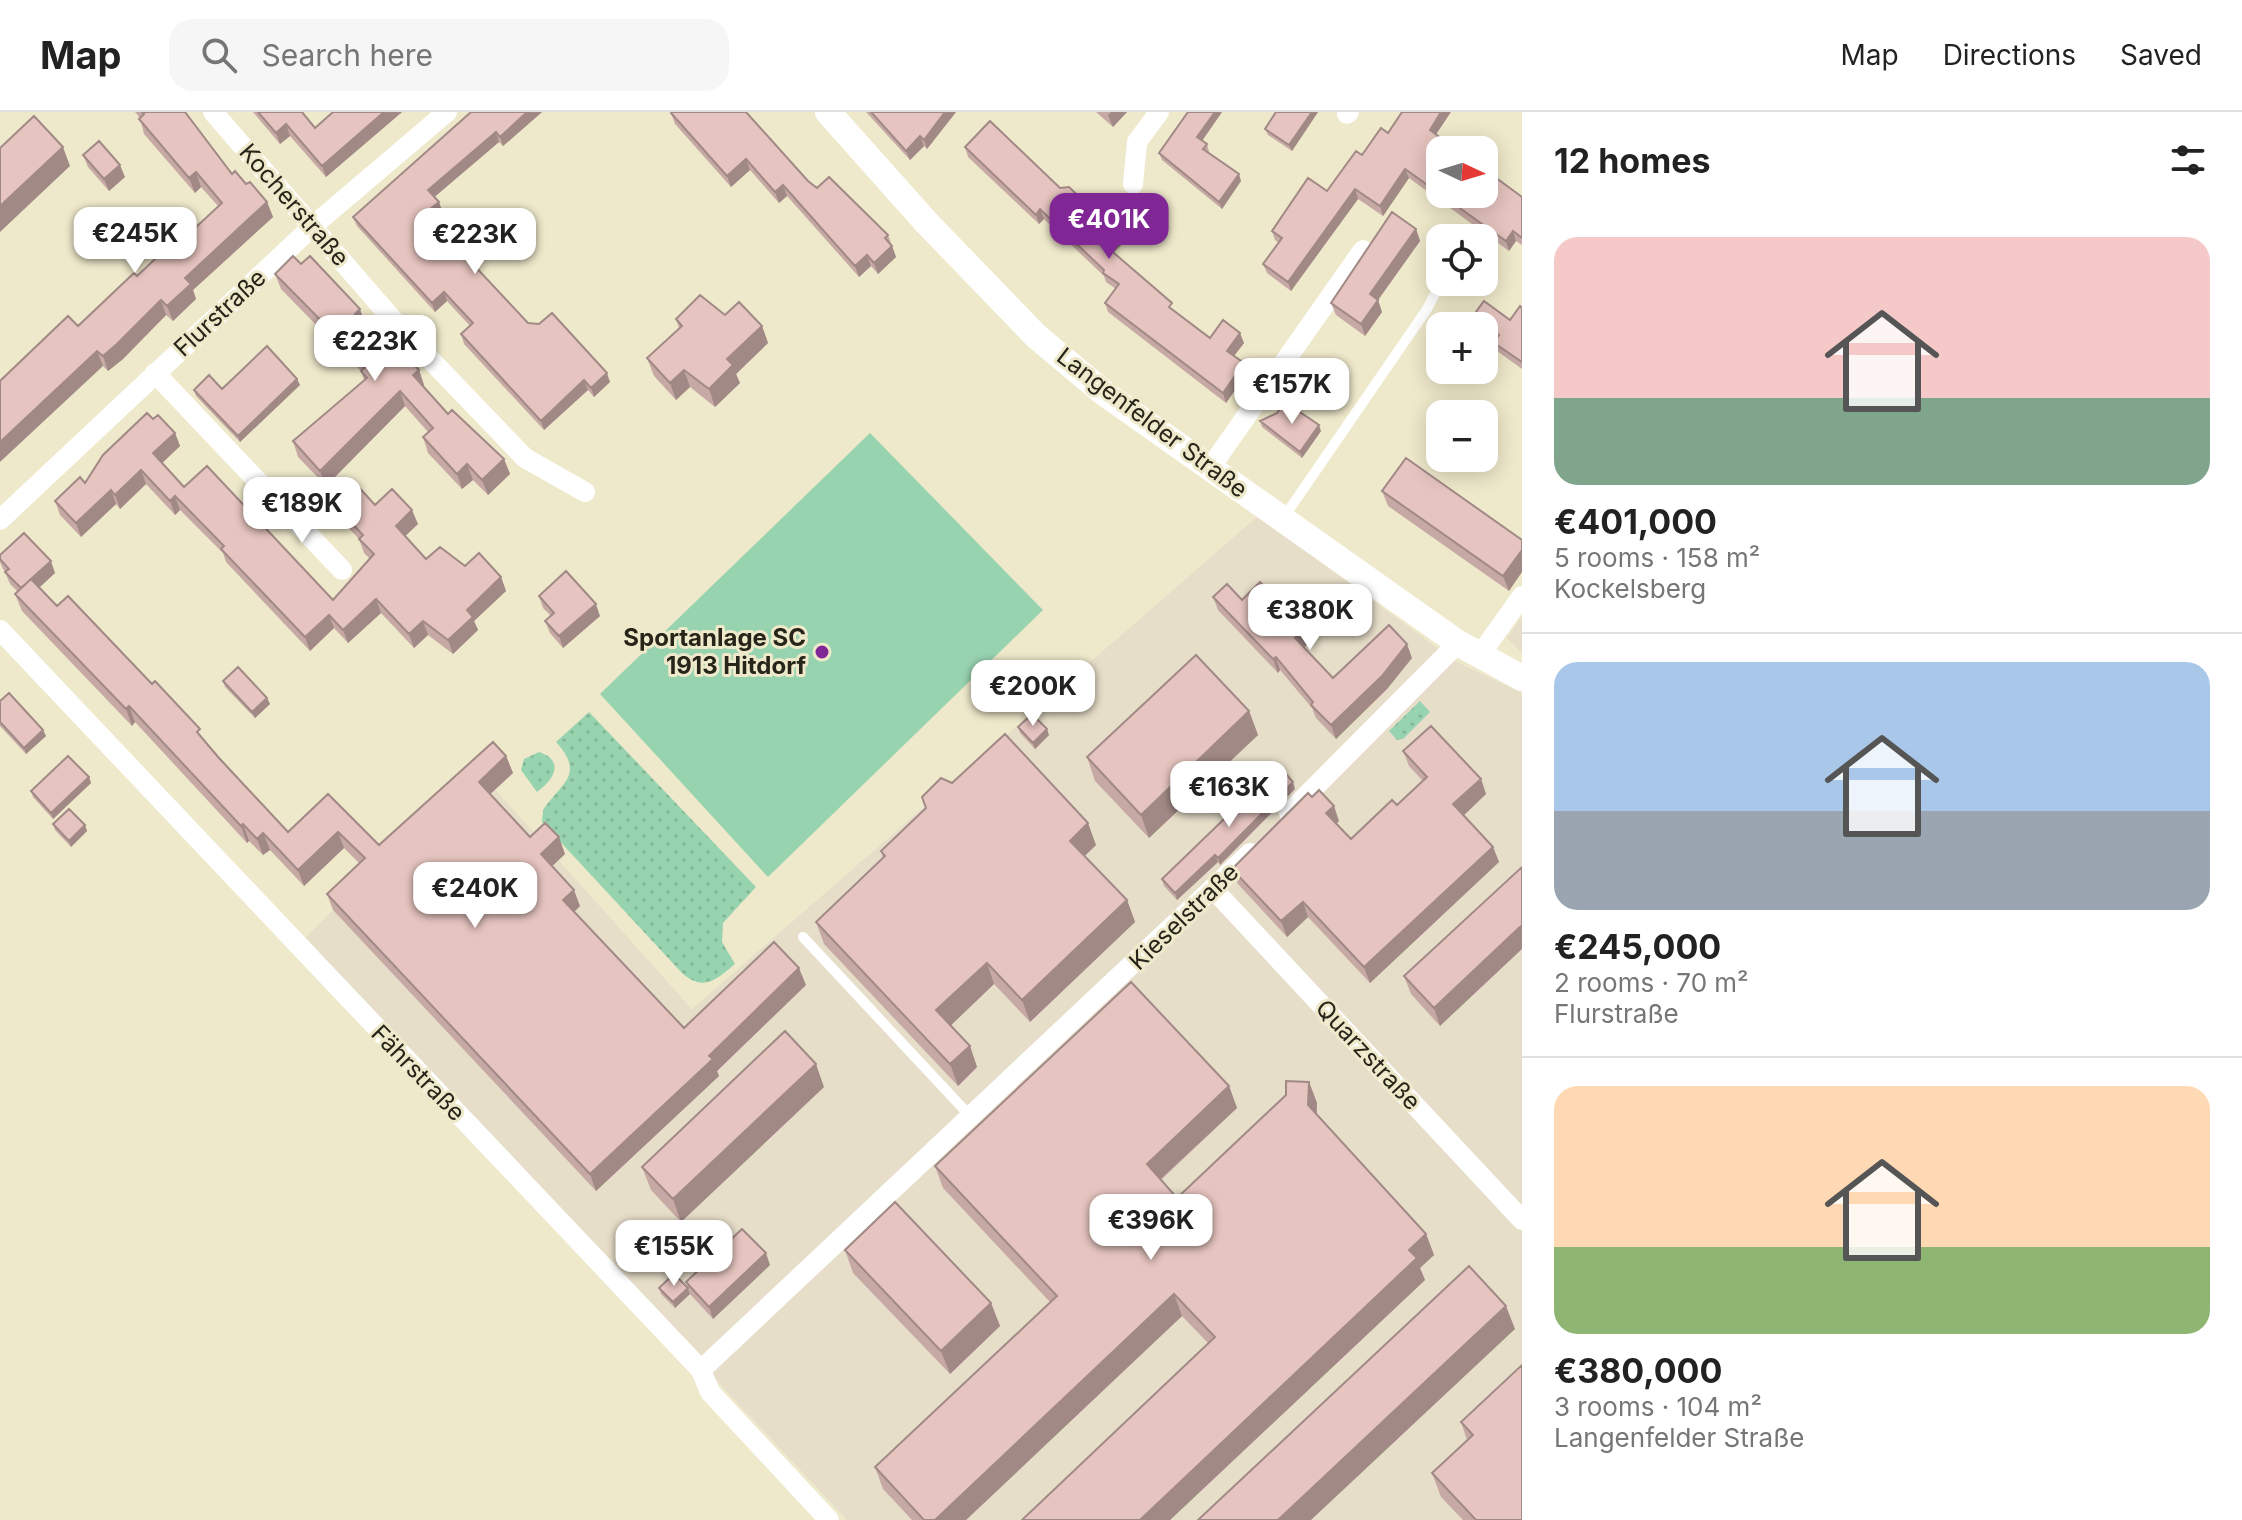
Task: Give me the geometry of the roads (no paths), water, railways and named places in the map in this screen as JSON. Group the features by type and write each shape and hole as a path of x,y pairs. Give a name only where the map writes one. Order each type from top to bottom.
{"street":[{"name":"Kocherstraße","path":"213,112 400,328 525,458 585,492"},
{"name":"Flurstraße","path":"0,520 314,225 447,112"},
{"name":"Langenfelder Straße","path":"828,112 926,222 1036,336 1104,393 1469,649 1522,678"},
{"path":"1133,184 1137,142 1159,112"},
{"path":"1210,468 1363,250"},
{"path":"155,373 342,570"},
{"name":"Kieselstraße","path":"701,1370 1214,890 1270,832 1469,649 1522,596"},
{"name":"Fährstraße","path":"0,630 701,1370 710,1392 829,1520"},
{"name":"Quarzstraße","path":"1214,890 1522,1220"}],"lane":[{"path":"1282,520 1434,296"},
{"path":"803,937 971,1117"}],"place":[{"name":"Sportanlage SC 1913 Hitdorf","path":"822,652"}]}
